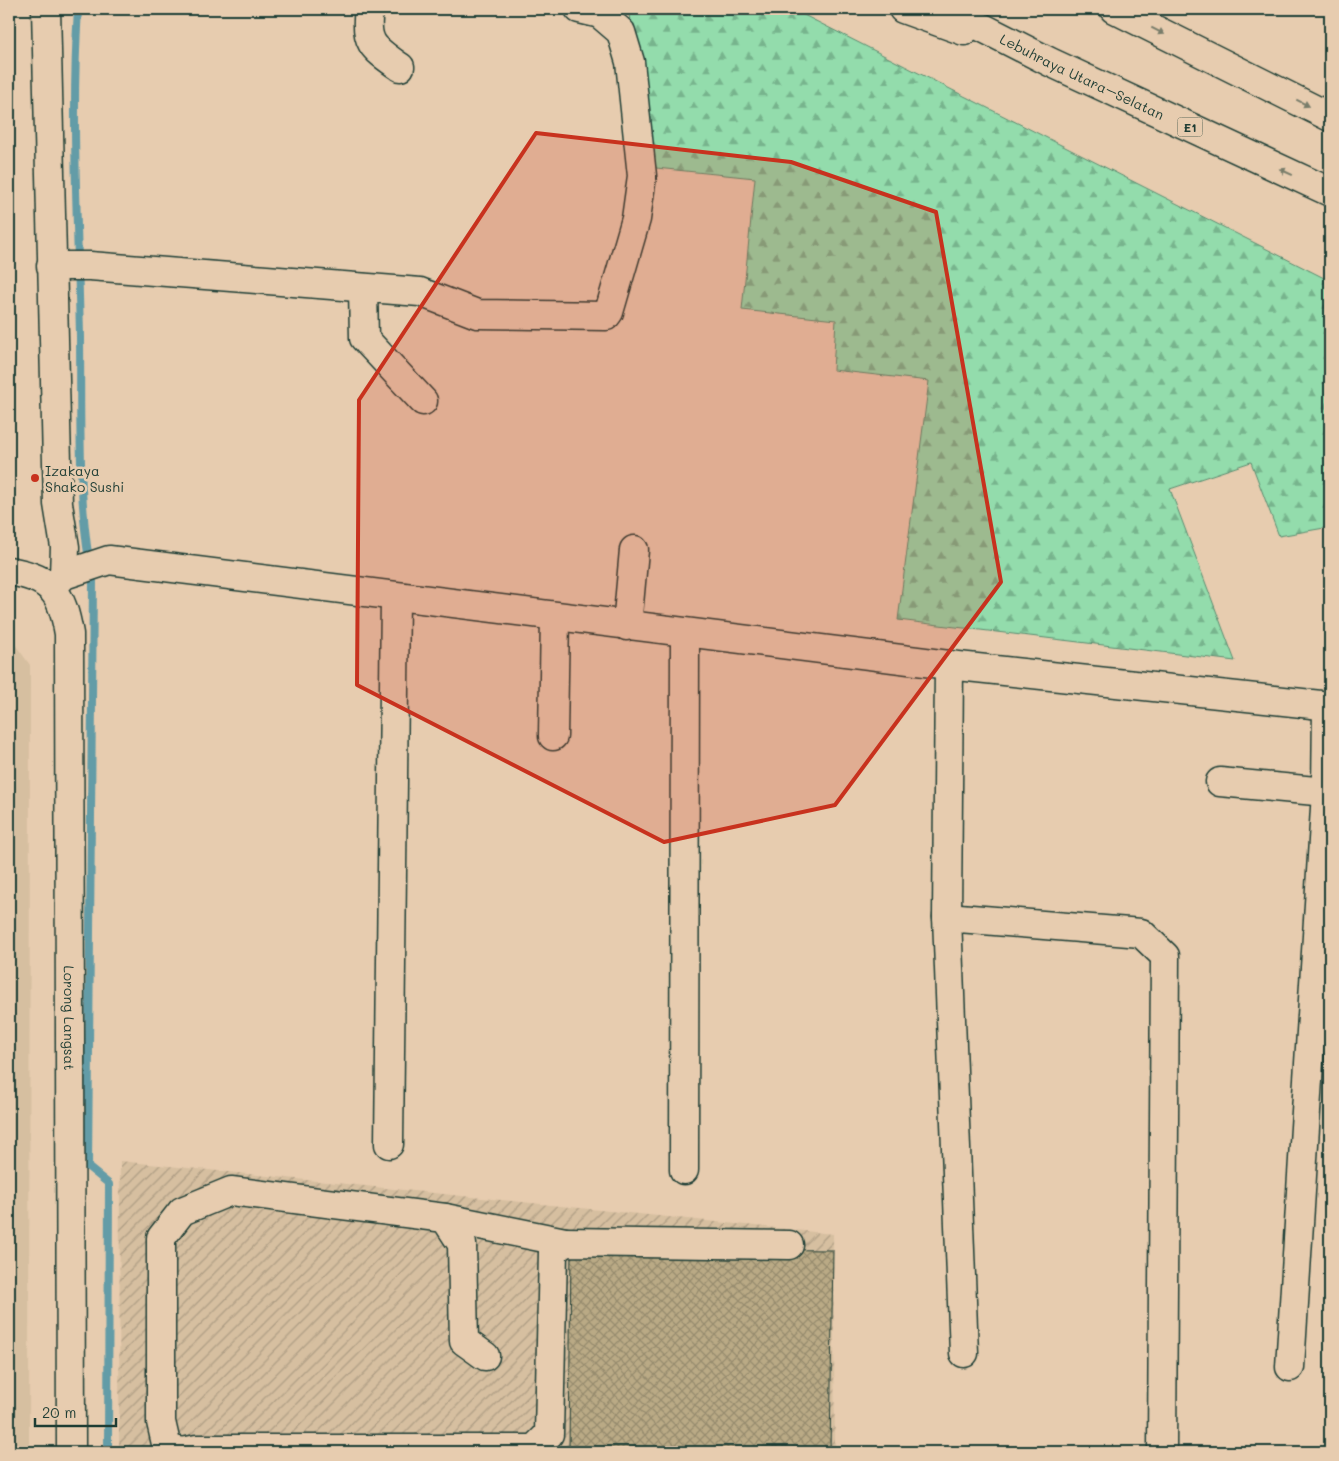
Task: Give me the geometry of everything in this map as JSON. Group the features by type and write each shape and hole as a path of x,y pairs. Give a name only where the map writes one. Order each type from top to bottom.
{"main road":[{"path":"46,9 69,266 58,504 65,547 66,577"},
{"path":"369,9 366,30 376,50 400,68"},
{"path":"69,266 420,292 477,314 602,317 609,312 636,219 642,176 630,62 621,32 600,14 579,9"},
{"path":"903,9 1050,62"},
{"name":"Lebuhraya Utara–Selatan","path":"946,9 1050,62 1330,192"},
{"path":"1114,9 1330,117"},
{"path":"363,288 364,338 423,400"},
{"path":"627,626 634,550"},
{"path":"9,572 66,577 109,560 949,665 1329,706 1322,972 1290,1368"},
{"name":"Lorong Langsat","path":"66,577 64,607 69,634 71,1452"},
{"path":"389,1144 395,597"},
{"path":"554,736 555,617"},
{"path":"684,1170 685,633"},
{"path":"949,665 947,917 964,1353"},
{"path":"1220,782 1327,776"},
{"path":"947,917 1141,933 1165,956 1162,1452"},
{"path":"565,1242 553,1251 548,1434 534,1449 197,1449 183,1452 167,1448 161,1422 161,1238 182,1210 232,1191 445,1218 565,1242 789,1245"},
{"path":"445,1218 462,1244 464,1341 485,1356"}],"highlighted area":[{"path":"536,133 791,162 936,212 1001,582 835,805 664,842 357,685 359,400"}],"shaded area":[{"path":"9,636 30,665 29,1452 9,1452"},
{"path":"120,1161 833,1234 835,1452 119,1452"}],"green space":[{"path":"628,9 792,9 1330,281 1330,527 1279,536 1251,462 1170,489 1235,661 898,620 929,381 833,370 836,320 742,310 755,178 656,168"}],"building":[{"path":"571,1248 833,1250 830,1452 569,1452"}],"waterway":[{"path":"78,9 75,132 81,461 84,523 93,582 88,1167 109,1184 108,1452"}],"place":[{"name":"Izakaya Shako Sushi","path":"35,478"}]}
